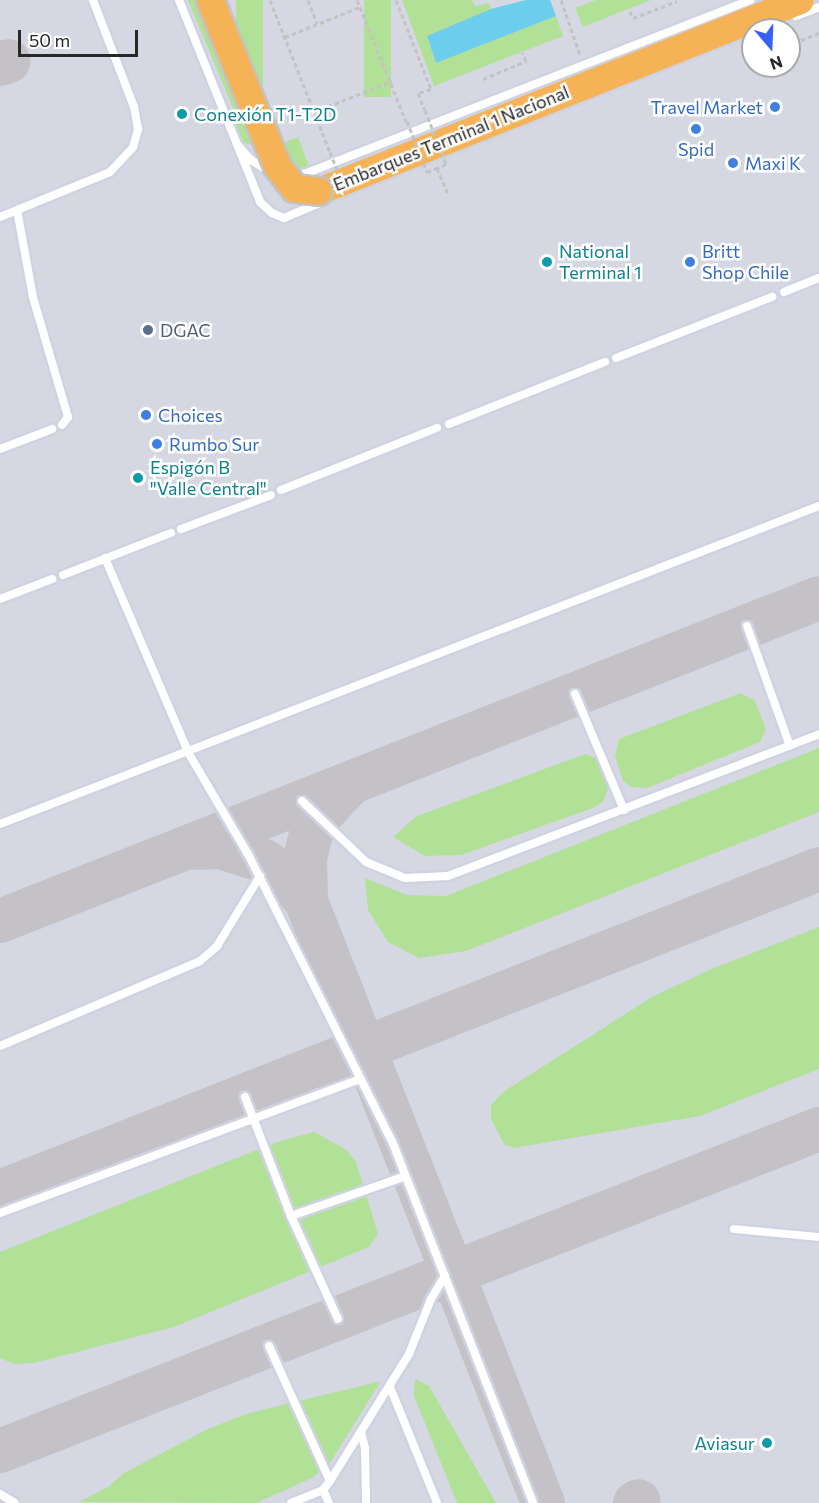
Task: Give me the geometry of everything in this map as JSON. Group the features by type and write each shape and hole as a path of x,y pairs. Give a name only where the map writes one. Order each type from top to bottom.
{"highway":[{"name":"Embarques Terminal 1 Nacional","path":"210,0 277,166 294,188 318,191 432,155 795,9"}],"lane":[{"path":"0,217 110,172 133,147 138,129 134,107 93,0"},
{"path":"179,0 260,202 272,213 284,218 332,198"},
{"path":"233,139 263,170 281,178 294,178 751,0"},
{"path":"795,9 819,7"},
{"path":"18,210 33,297 68,417 62,425"},
{"path":"784,292 819,278"},
{"path":"616,358 772,297"},
{"path":"449,423 605,362"},
{"path":"281,490 437,428"},
{"path":"0,448 52,429"},
{"path":"181,529 271,495"},
{"path":"0,824 189,754 819,506"},
{"path":"63,575 171,533"},
{"path":"105,558 189,754 260,876 392,1141 403,1177 445,1276 533,1503"},
{"path":"0,599 52,579"},
{"path":"747,626 790,746"},
{"path":"575,694 624,810"},
{"path":"302,801 366,862 405,878 421,879 481,867 819,734"},
{"path":"0,1046 200,961 217,946 260,876"},
{"path":"0,1213 361,1079"},
{"path":"245,1097 251,1118 291,1216 338,1318"},
{"path":"291,1216 403,1177"},
{"path":"734,1229 819,1236"},
{"path":"291,1503 323,1490 330,1481 390,1387 445,1276"},
{"path":"269,1346 330,1481"},
{"path":"390,1387 437,1503"},
{"path":"361,1432 365,1448 366,1501"},
{"path":"323,1490 329,1503"},
{"path":"0,1494 15,1503"}],"path":[{"path":"270,0 339,174"},
{"path":"308,0 318,24"},
{"path":"357,0 407,121 432,155"},
{"path":"396,0 431,88 418,93 425,110 432,155 448,194"},
{"path":"561,0 584,65"},
{"path":"630,11 633,18 677,2"},
{"path":"285,36 360,7"},
{"path":"801,40 819,33"},
{"path":"483,79 526,61 522,53"},
{"path":"314,112 392,81"}],"shaded area":[{"path":"0,0 819,0 819,1503 0,1503"}],"green space":[{"path":"188,0 225,0 271,114 248,123 238,120"},
{"path":"236,0 263,0 263,144 236,144"},
{"path":"364,0 391,0 391,97 364,97"},
{"path":"402,0 472,0 475,6 489,3 492,11 427,36 436,63 556,16 563,36 434,86"},
{"path":"596,0 651,0 583,27 575,8"},
{"path":"298,137 309,166 289,174 258,156 257,153"},
{"path":"741,693 755,701 766,729 760,742 647,788 631,787 623,781 615,756 619,739"},
{"path":"819,748 819,812 466,951 419,958 388,942 368,910 365,878 407,895 446,896"},
{"path":"585,754 598,759 608,789 603,802 593,808 461,855 425,856 393,837 417,816"},
{"path":"819,927 819,1069 700,1116 514,1148 504,1144 491,1119 491,1105 503,1092 652,997 709,970"},
{"path":"314,1132 347,1150 356,1162 378,1234 369,1247 174,1327 34,1363 14,1364 0,1358 0,1252 277,1142"},
{"path":"415,1379 429,1386 496,1503 457,1503 414,1396"},
{"path":"381,1381 330,1463 312,1478 256,1503 79,1502 108,1487 124,1473 208,1429 246,1414"}],"water":[{"path":"526,0 550,0 556,16 436,63 427,36 491,9"}],"taxiway":[{"path":"0,64 9,61"},
{"path":"0,921 819,598"},
{"path":"350,784 319,817 311,834 305,858 306,901 543,1503"},
{"path":"195,848 220,847 264,861 281,872 306,901"},
{"path":"0,1192 819,869"},
{"path":"0,1451 819,1129"},
{"path":"635,1503 639,1501"}],"place":[{"name":"Travel Market","path":"775,107"},
{"name":"Conexión T1-T2D","path":"182,114"},
{"name":"Spid","path":"696,129"},
{"name":"Maxi K","path":"733,163"},
{"name":"National Terminal 1","path":"547,262"},
{"name":"Britt Shop Chile","path":"690,262"},
{"name":"DGAC","path":"148,330"},
{"name":"Choices","path":"146,415"},
{"name":"Rumbo Sur","path":"157,444"},
{"name":"Espigón B \"Valle Central\"","path":"138,478"},
{"name":"Aviasur","path":"767,1443"}]}
